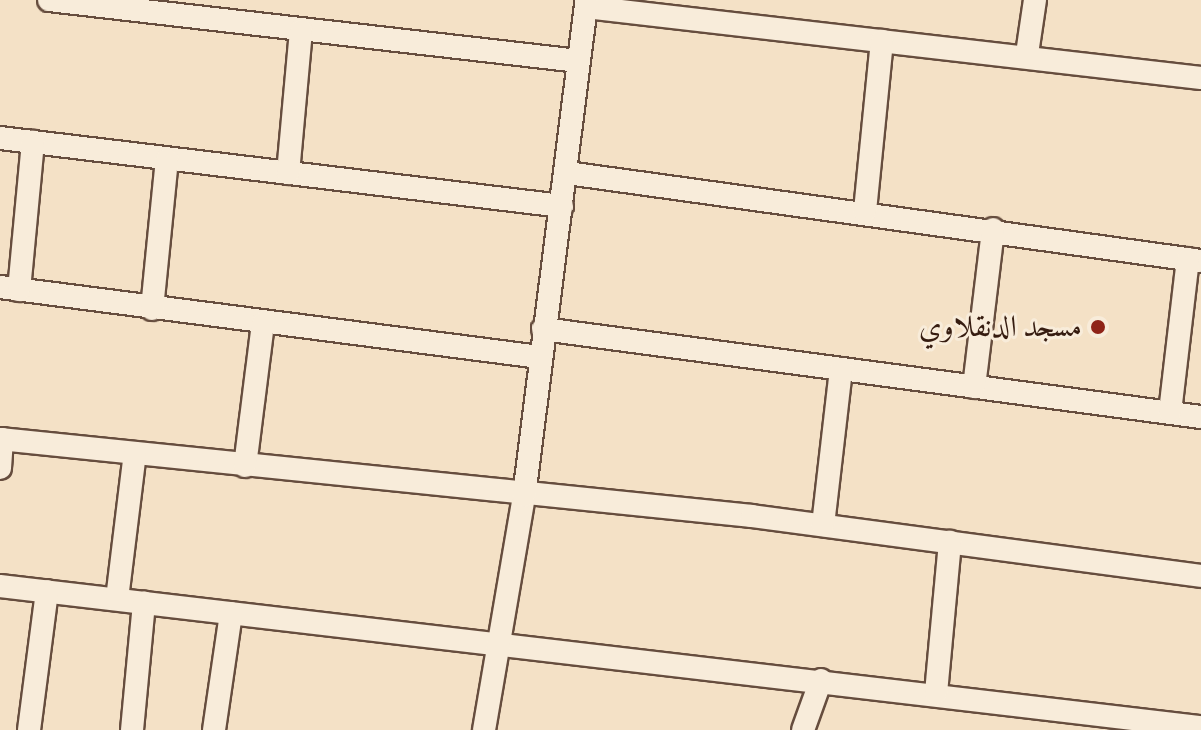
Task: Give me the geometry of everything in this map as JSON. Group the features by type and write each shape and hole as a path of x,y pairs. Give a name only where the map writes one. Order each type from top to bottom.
{"street":[{"path":"55,0 188,8 301,31 579,61"},
{"path":"1027,54 1035,0"},
{"path":"484,730 524,496 586,3 882,41 1027,54 1201,78"},
{"path":"288,173 301,31"},
{"path":"865,211 882,41"},
{"path":"0,138 562,206"},
{"path":"33,142 9,288 540,357"},
{"path":"152,309 167,160"},
{"path":"567,173 865,211 1194,260 1170,412"},
{"path":"974,387 993,229"},
{"path":"245,466 263,323"},
{"path":"543,329 1201,417"},
{"path":"823,525 841,369"},
{"path":"0,468 1,439 823,525 1201,576"},
{"path":"117,599 135,453"},
{"path":"936,693 950,542"},
{"path":"0,586 500,646 936,693 1201,727"},
{"path":"29,730 47,591"},
{"path":"132,730 144,603"},
{"path":"214,730 231,613"},
{"path":"803,730 821,680"}],"place":[{"name":"مسجد الدنقلاوي","path":"1098,327"}]}
